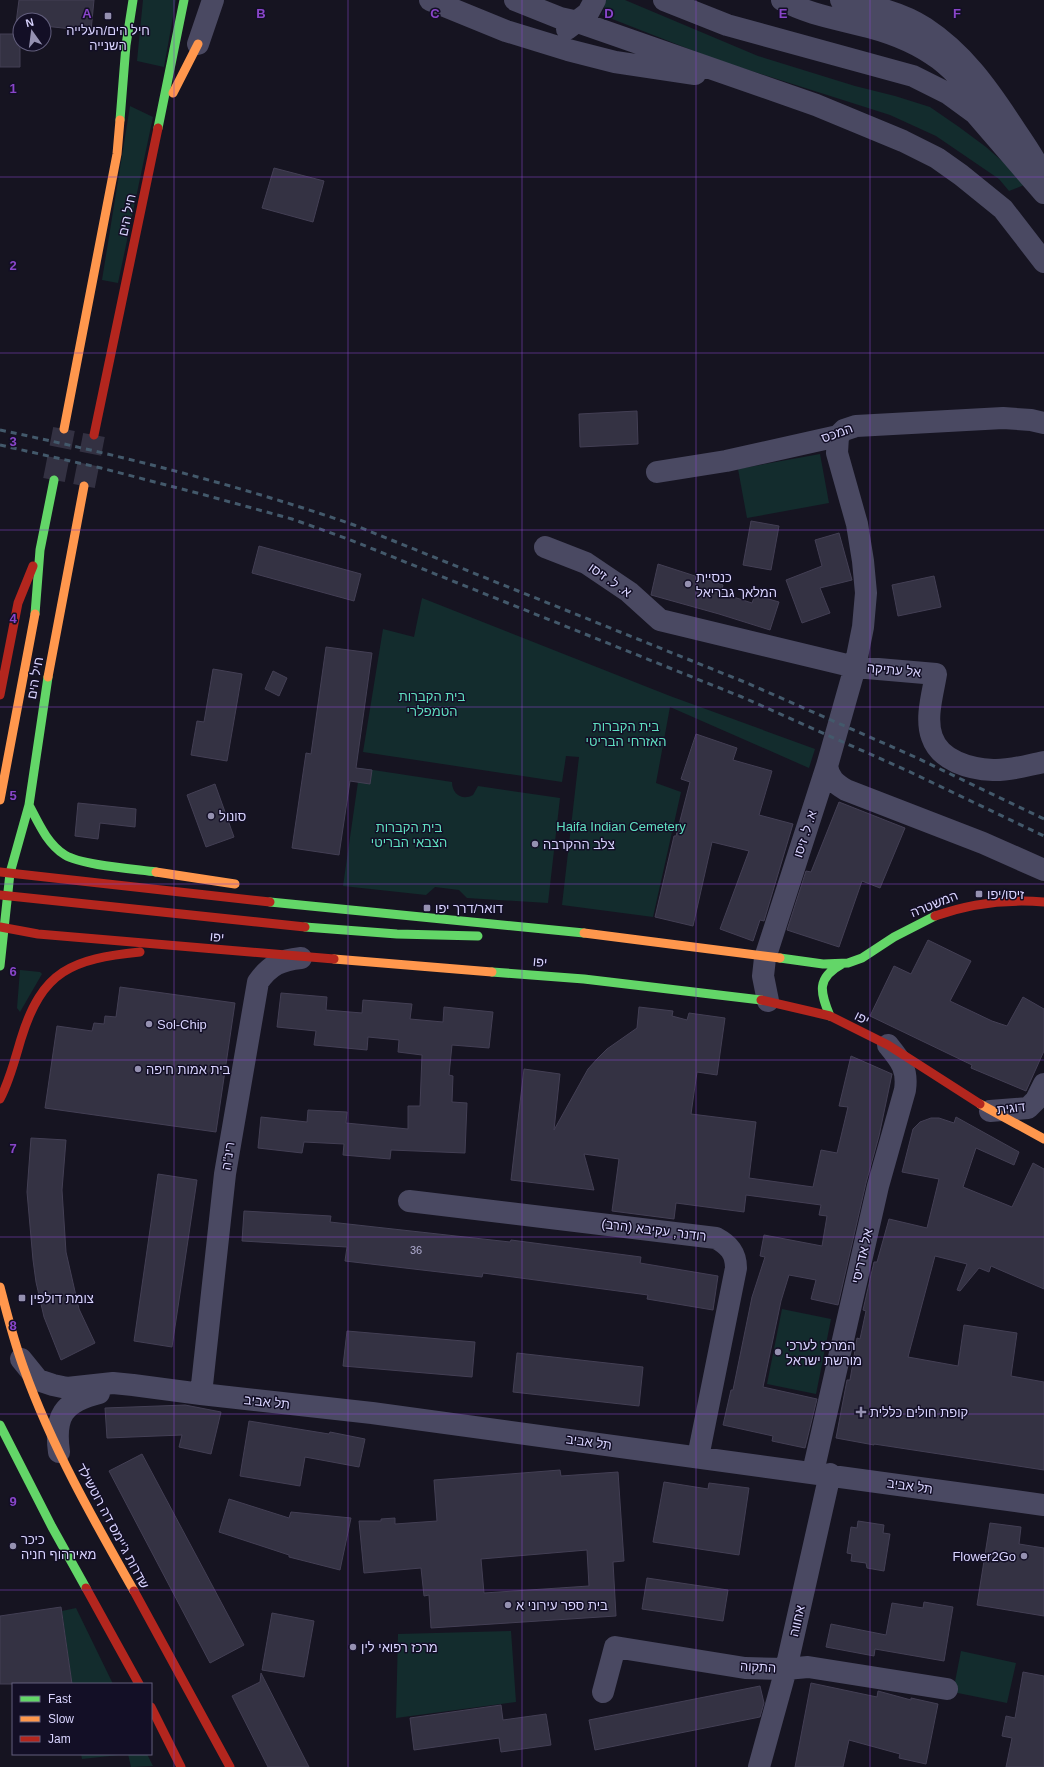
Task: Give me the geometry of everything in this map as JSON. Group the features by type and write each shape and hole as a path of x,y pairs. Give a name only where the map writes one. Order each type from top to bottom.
{"main road":[{"name":"חיל הים","path":"64,429 117,154 126,45 133,0"},
{"name":"חיל הים","path":"94,435 184,0"},
{"path":"161,115 198,44"},
{"name":"חיל הים","path":"0,800 37,604 40,550 54,480"},
{"name":"חיל הים","path":"1,926 4,895 28,805 45,691 84,486"},
{"name":"חיל הים","path":"0,695 18,603 40,550"},
{"path":"28,805 41,829 65,855 81,861 248,885"},
{"path":"0,872 359,912 552,929 765,958 816,964 842,964"},
{"path":"4,895 323,929 397,934 489,936"},
{"path":"309,897 359,912"},
{"name":"המשטרה","path":"842,964 857,960 898,934 923,921 948,911 971,904 997,900 1044,902"},
{"path":"0,966 1,926"},
{"name":"יפו","path":"1,926 38,934 204,949 584,979 768,1001 830,1016 888,1045 990,1111 1044,1139"},
{"path":"519,936 526,936 552,929"},
{"path":"0,1099 7,1088 26,1022 39,994 54,977 70,967 89,960 121,954 204,949"},
{"path":"830,1016 823,995 822,984 826,974 830,970 842,964"},
{"name":"שדרות ג'יימס דה רוטשילד","path":"0,1287 18,1356 60,1452 95,1523 190,1690 230,1767"},
{"path":"0,1425 52,1527 138,1683"},
{"path":"152,1709 181,1767"}],"street":[{"path":"198,44 213,0"},
{"path":"430,0 519,35 568,50 615,62 727,79 816,105"},
{"path":"515,0 544,6 570,26 589,51 615,62"},
{"path":"519,35 546,36 570,26 588,13 595,0"},
{"path":"664,0 727,25 914,76 950,94 975,113 1044,193"},
{"path":"782,0 806,12 869,27 902,37 926,49 949,67 976,96 1032,168 1044,188"},
{"path":"841,0 897,15 924,27 959,55 973,69 1004,112 1036,161 1044,177"},
{"path":"570,26 816,105 903,141 937,158 961,174 1003,209 1044,262"},
{"name":"המכס","path":"657,472 726,461 838,436 844,430 856,426 1003,418 1031,420 1044,423"},
{"name":"א. ל. זיסו","path":"768,1001 764,976 765,958 827,766 855,667 863,627 866,594 863,561 857,524 837,453 836,444 838,436"},
{"name":"א. ל. זיסו","path":"545,547 586,563 629,592 660,620 855,667"},
{"name":"אל עתיקה","path":"855,667 936,674 931,708 930,726 932,738 940,750 951,761 975,768 994,770 1044,762"},
{"path":"827,766 833,782 846,790 1044,870"},
{"path":"816,800 832,791 846,790"},
{"name":"רינ\"ה","path":"200,1394 225,1174 258,982 266,970 275,965 285,961 311,957"},
{"name":"אל אדריסי","path":"821,1473 878,1186 906,1090 907,1078 904,1066 888,1045"},
{"name":"דוגית","path":"990,1111 1028,1108 1036,1100 1044,1084"},
{"name":"רודנר, עקיבא (הרב)","path":"409,1201 716,1238 727,1244 736,1259 736,1268 698,1457"},
{"name":"תל אביב","path":"18,1356 38,1380 67,1388 113,1383 372,1413 821,1473 1044,1505"},
{"name":"תל אביב","path":"60,1452 57,1438 58,1424 65,1409 72,1402 81,1397 133,1385"},
{"name":"אחווה","path":"759,1767 786,1668 821,1473"},
{"name":"התקוה","path":"603,1692 615,1647 744,1668 808,1667 947,1689"}],"green space":[{"path":"143,0 176,0 164,67 137,61"},
{"path":"606,0 625,0 758,56 930,107 986,147 1011,169 1024,185 1009,191 999,179 936,136 890,115 717,60 602,15"},
{"path":"130,106 153,117 118,283 102,280"},
{"path":"820,454 829,503 747,518 738,469"},
{"path":"422,598 670,696 815,749 809,768 670,707 656,783 681,792 653,917 562,905 579,757 566,756 562,782 363,752 383,629 414,637"},
{"name":"בית הקברות הצבאי הבריטי","path":"360,768 452,782 452,786 456,793 462,797 469,797 473,795 478,786 560,798 548,903 467,898 459,890 435,887 426,895 343,886"},
{"path":"20,970 40,972 42,974 20,1012 17,1008"},
{"path":"782,1309 831,1319 816,1394 767,1384"},
{"path":"76,1608 113,1683 72,1683 62,1611"},
{"path":"511,1631 516,1702 396,1718 398,1634"},
{"path":"961,1651 1016,1663 1007,1703 953,1692"},
{"path":"81,1755 119,1755 82,1759"},
{"path":"128,1755 148,1755 153,1766 131,1767"}],"building":[{"path":"19,0 94,0 91,31 52,27 52,12 17,12"},
{"path":"0,34 12,34 12,52 20,52 20,67 0,67"},
{"path":"274,168 324,181 313,222 262,208"},
{"path":"637,411 638,444 580,447 579,414"},
{"path":"751,521 779,526 771,570 743,565"},
{"path":"839,533 852,580 820,588 830,613 802,623 786,580 822,566 815,540"},
{"path":"259,546 361,574 354,601 252,573"},
{"path":"658,564 723,585 721,593 752,603 755,595 779,602 770,630 651,595"},
{"path":"934,576 941,607 898,616 892,585"},
{"path":"326,647 372,653 356,768 372,770 370,784 350,781 339,855 292,848 306,753 311,754"},
{"path":"213,669 242,674 227,761 191,755 197,721 204,722"},
{"path":"273,671 287,678 279,696 265,689"},
{"path":"696,734 737,748 733,760 772,771 759,815 793,824 764,921 760,920 753,941 720,929 749,851 712,842 693,926 655,917 674,836 676,836 690,782 681,779"},
{"name":"סונול","path":"215,784 234,837 206,847 187,795"},
{"path":"839,802 905,828 880,888 862,881 839,947 787,930 806,871 811,872"},
{"path":"78,803 136,809 135,827 100,823 98,839 75,836"},
{"path":"928,940 971,961 950,1001 992,1021 1007,1026 1023,997 1044,1009 1044,1051 1026,1091 971,1068 972,1065 870,1016 894,966 911,974"},
{"name":"בית אמות חיפה","path":"120,987 235,1003 216,1132 45,1108 57,1026 92,1031 94,1023 104,1024 105,1016 116,1017"},
{"path":"281,993 327,997 326,1010 362,1013 363,1000 412,1004 410,1019 443,1022 444,1007 493,1012 489,1048 452,1045 449,1075 453,1076 452,1102 467,1103 465,1153 391,1150 390,1159 343,1155 344,1144 304,1142 302,1153 258,1148 261,1117 307,1122 308,1110 347,1112 346,1123 408,1129 408,1106 420,1106 422,1055 398,1052 399,1040 368,1037 367,1050 314,1045 316,1031 277,1027"},
{"path":"639,1007 673,1011 672,1016 687,1020 689,1013 725,1018 717,1075 697,1072 691,1114 756,1122 749,1178 813,1187 821,1150 837,1153 848,1107 839,1106 851,1056 892,1074 879,1136 866,1183 838,1305 811,1299 816,1280 789,1275 781,1301 763,1387 817,1399 805,1448 772,1441 773,1436 723,1425 731,1390 733,1390 752,1297 765,1257 760,1256 764,1235 822,1246 827,1216 819,1215 821,1205 746,1195 744,1212 676,1203 674,1219 612,1211 619,1159 584,1154 594,1190 511,1180 524,1069 560,1074 554,1130 588,1069 607,1049 637,1028"},
{"path":"956,1117 1019,1152 1014,1165 976,1148 963,1187 1012,1207 1033,1163 1044,1169 1044,1289 991,1266 989,1272 979,1268 960,1291 957,1290 967,1264 935,1256 908,1357 958,1366 964,1325 1017,1333 1011,1376 1044,1382 1044,1470 836,1438 847,1380 850,1380 857,1338 860,1339 866,1311 863,1310 874,1262 877,1262 889,1219 927,1228 939,1179 902,1172 913,1129 920,1122 931,1118 939,1118 954,1123"},
{"path":"31,1138 66,1140 62,1190 66,1252 79,1309 95,1343 61,1360 44,1317 36,1282 33,1260 27,1192"},
{"path":"158,1174 197,1180 172,1347 134,1341"},
{"path":"244,1211 331,1216 330,1222 510,1242 511,1240 641,1257 640,1263 718,1276 713,1310 647,1299 648,1295 483,1273 482,1277 345,1261 347,1247 242,1241"},
{"path":"347,1331 475,1342 472,1377 343,1366"},
{"path":"517,1353 643,1367 639,1406 513,1392"},
{"path":"185,1405 221,1412 211,1454 179,1447 182,1435 107,1438 105,1408"},
{"path":"249,1421 329,1434 330,1432 365,1439 359,1467 305,1457 300,1486 240,1476"},
{"path":"142,1454 244,1645 210,1663 109,1471"},
{"path":"560,1470 561,1476 618,1472 624,1561 613,1562 616,1616 431,1628 429,1595 424,1596 421,1568 364,1573 359,1521 381,1521 381,1519 395,1518 395,1524 437,1521 434,1480","holes":["587,1550 589,1586 484,1593 481,1559"]},
{"path":"664,1482 708,1489 709,1483 749,1488 739,1555 653,1542"},
{"path":"229,1499 289,1518 291,1512 351,1518 340,1570 289,1557 289,1555 219,1532"},
{"path":"858,1521 884,1525 883,1533 890,1534 884,1571 867,1568 866,1563 851,1561 852,1554 847,1553 851,1527 857,1528"},
{"path":"990,1523 1021,1527 1019,1544 1044,1548 1044,1616 977,1605"},
{"path":"647,1578 728,1590 723,1621 642,1609"},
{"path":"924,1602 953,1607 944,1661 875,1649 874,1656 826,1647 831,1624 886,1635 892,1603 923,1608"},
{"path":"61,1607 72,1683 0,1684 0,1616"},
{"path":"272,1613 314,1621 304,1677 262,1670"},
{"path":"1023,1672 1044,1676 1044,1767 1006,1767 1012,1738 1002,1736 1006,1716 1015,1718"},
{"path":"261,1673 309,1767 268,1767 232,1696 260,1682"},
{"path":"811,1683 877,1697 878,1691 911,1700 911,1698 938,1704 926,1764 899,1758 900,1754 849,1740 843,1767 795,1767"},
{"path":"760,1686 764,1703 760,1717 595,1750 589,1720"},
{"path":"501,1705 503,1720 546,1714 551,1745 501,1752 499,1738 414,1750 410,1718"}],"tunnel":[{"path":"54,480 64,429"},
{"path":"84,486 94,435"}],"railway":[{"path":"0,430 134,460 223,484 311,510 354,525 747,683 915,757 1044,819"},
{"path":"0,445 101,468 201,494 292,519 348,539 742,697 908,771 1044,836"}],"traffic: fast":[{"path":"120,120 126,45 133,0"},
{"path":"158,128 184,0"},
{"path":"35,614 40,550 54,480"},
{"path":"0,966 10,873 29,805 48,677"},
{"path":"29,805 48,839 65,855 95,864 156,872"},
{"path":"270,902 584,933"},
{"path":"780,958 823,964 848,963 862,958 894,937 935,916"},
{"path":"305,927 397,934 478,936"},
{"path":"830,1016 824,1000 822,986 828,975 842,964"},
{"path":"492,972 584,979 761,1000"},
{"path":"0,1425 52,1527 86,1588"}],"traffic: slow":[{"path":"173,93 198,44"},
{"path":"64,429 117,154 120,120"},
{"path":"48,677 84,486"},
{"path":"0,800 35,614"},
{"path":"156,872 235,884"},
{"path":"584,933 780,958"},
{"path":"334,959 492,972"},
{"path":"980,1104 1044,1139"},
{"path":"0,1287 20,1359 47,1426 74,1482 134,1591"}],"traffic: jam":[{"path":"94,435 158,128"},
{"path":"0,695 18,603 33,566"},
{"path":"0,872 270,902"},
{"path":"0,895 305,927"},
{"path":"935,916 962,908 989,903 1016,901 1044,902"},
{"path":"0,927 38,934 334,959"},
{"path":"0,1099 4,1092 29,1016 39,997 50,983 63,972 78,964 116,955 140,952"},
{"path":"761,1000 830,1016 888,1045 980,1104"},
{"path":"86,1588 138,1683"},
{"path":"134,1591 230,1767"},
{"path":"152,1709 181,1767"}],"place":[{"name":"חיל הים/העלייה השנייה","path":"108,16"},
{"name":"כנסיית המלאך גבריאל","path":"688,584"},
{"name":"סונול","path":"211,816"},
{"name":"צלב ההקרבה","path":"535,844"},
{"name":"זיסו/יפו","path":"979,894"},
{"name":"דואר/דרך יפו","path":"427,908"},
{"name":"Sol-Chip","path":"149,1024"},
{"name":"בית אמות חיפה","path":"138,1069"},
{"name":"צומת דולפין","path":"22,1298"},
{"name":"המרכז לערכי מורשת ישראל","path":"778,1352"},
{"name":"קופת חולים כללית","path":"861,1412"},
{"name":"כיכר מאירהוף חניה","path":"13,1546"},
{"name":"Flower2Go","path":"1024,1556"},
{"name":"בית ספר עירוני א","path":"508,1605"},
{"name":"מרכז רפואי לין","path":"353,1647"}],"park label":[{"name":"בית הקברות הטמפלרי","path":"432,704"},
{"name":"בית הקברות האזרחי הבריטי","path":"626,734"},
{"name":"Haifa Indian Cemetery","path":"621,826"}]}
